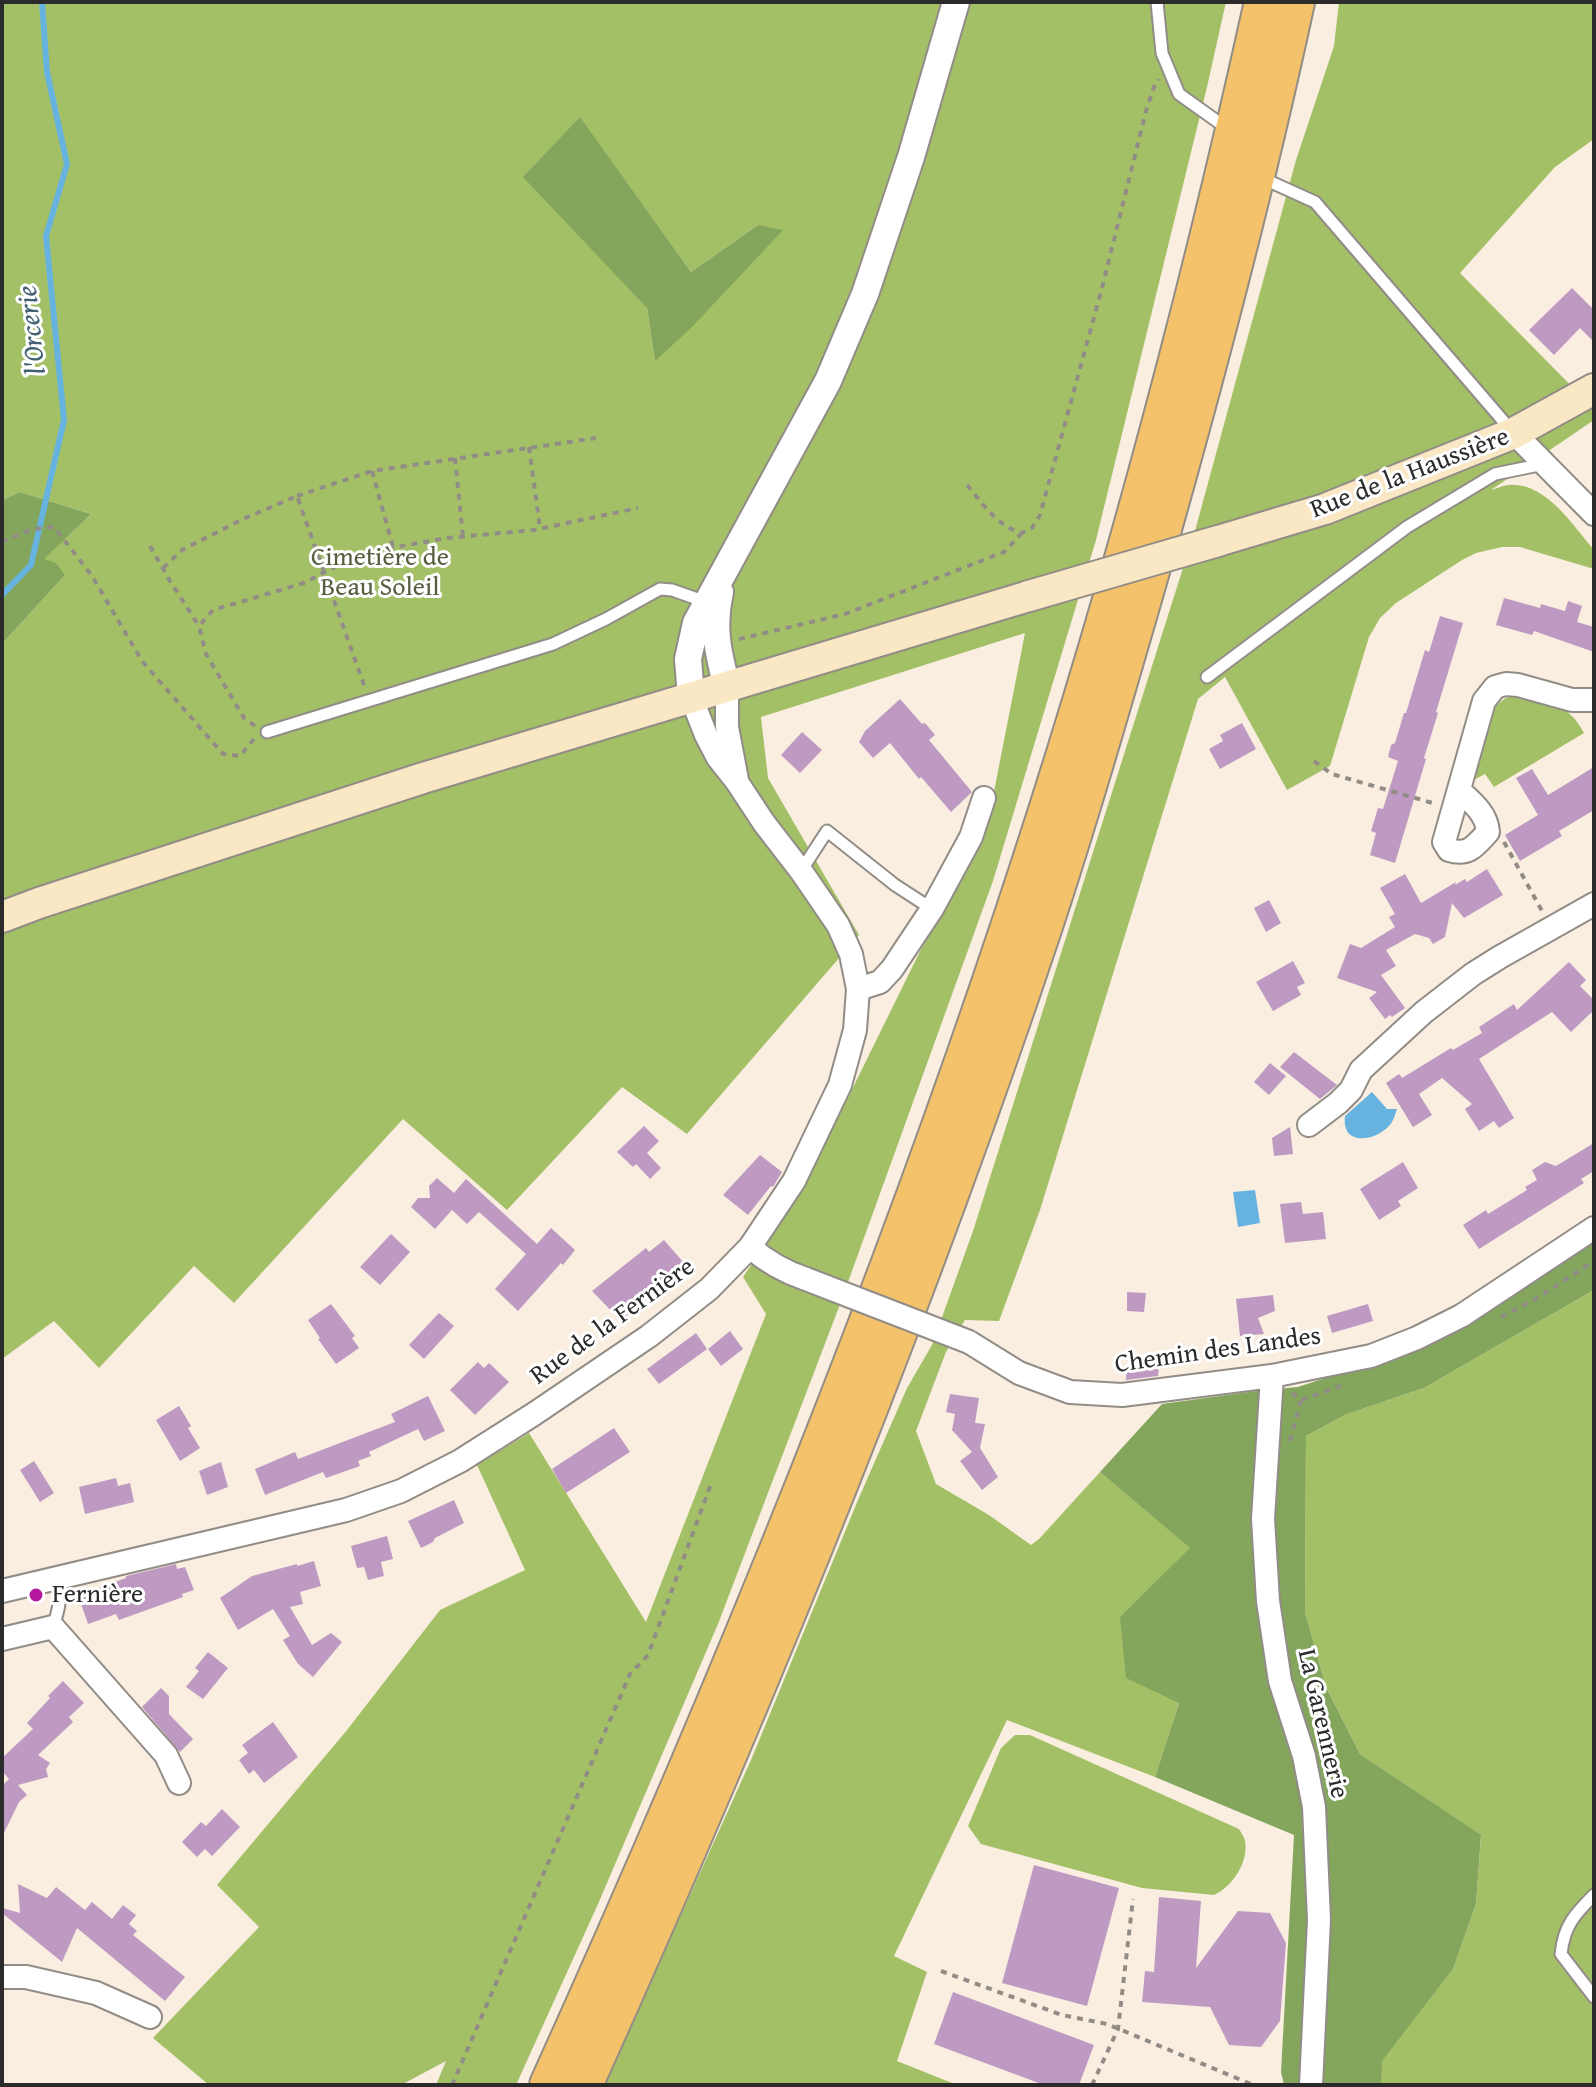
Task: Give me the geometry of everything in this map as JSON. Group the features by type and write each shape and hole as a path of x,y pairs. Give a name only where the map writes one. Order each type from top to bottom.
{"highway":[{"path":"548,2085 629,1906 820,1447 980,1012 1058,777 1092,663 1201,263 1263,2"},
{"path":"584,2085 741,1727 859,1434 944,1210 1047,916 1177,482 1229,285 1296,2"},
{"path":"530,2085 647,1823 811,1426 974,982 1067,687 1092,663"}],"main road":[{"name":"Rue de la Haussière","path":"2,917 423,778 1325,509 1514,433 1594,389"}],"street":[{"path":"691,697 688,659 696,623 712,604 725,573 828,381 865,294 911,157 956,2"},
{"path":"1514,433 1594,514"},
{"path":"712,604 727,687"},
{"path":"1457,800 1485,817 1488,825 1488,832 1473,848 1460,853 1449,850 1444,842 1484,701 1495,687 1518,685 1572,700 1594,700"},
{"name":"Rue de la Fernière","path":"727,687 727,727 737,782"},
{"name":"Rue de la Fernière","path":"2,1591 346,1510 401,1491 460,1461 649,1336 709,1289 750,1247 794,1181 840,1085 855,1030 858,989 851,954 838,925 718,758 691,697"},
{"path":"858,989 880,982 932,909 971,837 984,798"},
{"path":"1309,1125 1351,1090 1361,1070 1424,1012 1473,974 1594,904"},
{"name":"Chemin des Landes","path":"750,1247 788,1273 969,1342 1019,1373 1070,1392 1122,1395 1272,1376 1371,1356 1461,1316 1594,1228"},
{"name":"La Garennerie","path":"1272,1376 1263,1519 1268,1601 1280,1681 1304,1756 1314,1807 1319,1920 1311,2085"},
{"path":"2,1639 53,1627 166,1755 179,1783"},
{"path":"2,1977 26,1977 96,1993 150,2017"}],"lane":[{"path":"1157,2 1162,53 1179,94 1233,133"},
{"path":"1256,175 1315,202 1514,433"},
{"path":"1207,677 1407,527 1495,474 1545,464"},
{"path":"262,730 553,644 660,589 712,604"},
{"path":"801,871 827,831 895,885 932,909"},
{"path":"53,1627 61,1594 57,1578"},
{"path":"1594,1895 1573,1915 1562,1937 1561,1954 1594,1997"}],"path":[{"path":"717,643 845,614 1004,552 1022,533 1032,528 1040,515 1099,303 1146,111 1155,84 1168,68"},
{"path":"163,568 182,550 243,519 297,496 372,471 596,438"},
{"path":"529,447 541,529"},
{"path":"455,458 463,537"},
{"path":"372,471 393,547"},
{"path":"967,485 996,519 1011,530 1022,533"},
{"path":"297,496 370,700"},
{"path":"199,626 213,610 304,583 385,549 541,529 638,508"},
{"path":"2,542 32,529 54,527 92,576 142,661 223,754 240,756 262,730 244,718 206,654 199,626 150,546"},
{"path":"1314,761 1332,774 1457,800"},
{"path":"1488,832 1502,837 1551,927"},
{"path":"452,2085 630,1674 648,1655 711,1484"},
{"path":"1092,2085 1118,2029 1133,1899"},
{"path":"941,1971 1062,2015 1107,2024 1253,2085"}],"green space":[{"name":"Cimetière de Beau Soleil","path":"2,2 1226,2 1096,540 993,881 839,1307 718,1624 598,1904 516,2085 436,2085 446,2061 401,2085 209,2085 153,2038 259,1927 217,1885 347,1730 440,1610 525,1570 477,1465 529,1433 646,1622 766,1314 743,1277 804,1187 991,807 1025,633 761,717 768,778 859,935 687,1134 622,1087 507,1210 403,1119 234,1303 194,1266 99,1368 54,1321 2,1359 2,644 65,575 43,559 91,514 20,492 2,500","holes":["579,117 691,272 758,225 655,360 647,308"]},
{"path":"1339,2 1594,2 1594,139 1555,167 1460,273 1594,409 1594,420 1491,490 1507,485 1522,486 1547,498 1594,550 1594,569 1520,547 1502,547 1462,560 1396,603 1380,618 1369,637 1330,766 1287,790 1225,677 1198,699 1040,1210 999,1321 965,1320 946,1352 916,1431 936,1484 989,1515 1031,1545 1100,1472 1191,1548 1179,1703 1155,1777 1007,1720 894,1956 927,1972 897,2061 957,2085 604,2085 751,1760 907,1388 932,1345 973,1231 1196,527 1296,160 1334,46"},
{"path":"580,117 691,272 758,225 783,230 692,327 655,361 647,308 523,177"},
{"path":"20,492 91,514 44,559 56,563 65,575 2,644 2,500"},
{"path":"1516,695 1564,709 1584,733 1494,787 1485,774 1472,781 1493,710 1503,700"},
{"path":"1594,1242 1594,1290 1424,1388 1347,1414 1306,1436 1305,1612 1326,1687 1360,1754 1481,1835 1476,1904 1453,1969 1382,2061 1381,2085 1284,2085 1281,2072 1294,1835 1155,1777 1179,1703 1126,1678 1120,1617 1190,1548 1100,1472 1162,1404 1298,1387 1439,1340"},
{"path":"1594,1290 1594,2085 1381,2085 1381,2061 1453,1969 1476,1904 1481,1836 1360,1754 1326,1687 1305,1612 1306,1436 1347,1414 1424,1388"},
{"path":"1015,1735 1030,1735 1239,1829 1246,1849 1238,1873 1214,1895 1142,1888 981,1844 968,1826 1001,1748"}],"water":[{"path":"1372,1092 1387,1109 1397,1109 1394,1118 1389,1126 1375,1135 1353,1137 1345,1126 1345,1116"},
{"path":"1255,1190 1260,1223 1238,1227 1233,1192"}],"building":[{"path":"1572,288 1594,310 1594,342 1580,328 1554,355 1529,330"},
{"path":"1504,598 1565,611 1568,601 1582,606 1577,622 1594,627 1594,652 1534,631 1532,635 1496,625"},
{"path":"1440,616 1463,623 1395,863 1370,855 1376,833 1371,831 1378,808 1383,809 1398,761 1388,757 1391,745 1395,743 1425,650 1429,652"},
{"path":"900,699 935,735 929,740 972,792 951,812 890,743 873,758 859,742 865,731"},
{"path":"1242,723 1256,749 1220,769 1209,749 1223,741 1220,735"},
{"path":"802,732 822,750 800,773 781,755"},
{"path":"1594,767 1594,810 1559,831 1562,836 1520,861 1505,835 1538,815 1516,778 1532,769 1548,795"},
{"path":"1487,869 1503,895 1464,918 1452,903 1445,937 1433,944 1429,938 1415,934 1386,950 1396,966 1381,975 1405,1008 1385,1019 1369,998 1377,992 1337,978 1350,944 1361,948 1395,927 1389,917 1395,914 1380,888 1405,874 1421,903 1456,882 1455,885 1465,879 1467,882"},
{"path":"1269,900 1281,923 1266,932 1254,908"},
{"path":"1293,961 1305,983 1297,987 1301,995 1273,1011 1256,982"},
{"path":"1569,962 1586,980 1580,986 1594,1000 1594,1010 1571,1032 1552,1012 1479,1059 1514,1118 1499,1128 1494,1121 1479,1131 1465,1109 1472,1104 1442,1078 1419,1094 1432,1115 1413,1127 1386,1083 1399,1074 1402,1078 1482,1033 1479,1027 1514,1004 1517,1010"},
{"path":"1294,1052 1337,1085 1320,1099 1280,1067"},
{"path":"1270,1063 1286,1076 1269,1095 1254,1082"},
{"path":"644,1126 659,1141 647,1153 661,1168 650,1179 636,1164 633,1167 617,1152"},
{"path":"1290,1127 1293,1154 1274,1156 1272,1138"},
{"path":"1594,1143 1594,1171 1581,1179 1584,1183 1479,1249 1463,1225 1527,1190 1525,1187 1537,1180 1532,1170 1545,1162 1556,1166"},
{"path":"760,1155 782,1172 748,1215 723,1195"},
{"path":"1403,1162 1418,1188 1398,1201 1401,1206 1379,1220 1360,1189"},
{"path":"437,1178 454,1193 466,1179 537,1244 551,1228 575,1250 518,1311 495,1289 526,1254 479,1212 467,1224 452,1210 435,1229 411,1207 418,1198 430,1198 429,1186"},
{"path":"1301,1202 1303,1214 1323,1212 1326,1239 1285,1243 1280,1204"},
{"path":"391,1234 410,1252 380,1285 360,1267"},
{"path":"664,1240 684,1263 636,1303 638,1306 621,1321 592,1291 646,1248 649,1252"},
{"path":"1127,1292 1146,1293 1144,1312 1127,1311"},
{"path":"1273,1295 1275,1311 1258,1318 1264,1334 1240,1336 1236,1299"},
{"path":"331,1304 355,1336 352,1338 359,1348 336,1364 308,1320"},
{"path":"1368,1304 1373,1321 1332,1333 1327,1316"},
{"path":"439,1313 454,1326 424,1359 409,1345"},
{"path":"730,1331 743,1349 721,1366 708,1349"},
{"path":"696,1333 707,1349 659,1384 647,1369"},
{"path":"478,1362 484,1368 489,1363 509,1382 475,1415 450,1390"},
{"path":"1127,1364 1159,1368 1158,1376 1126,1380"},
{"path":"950,1394 979,1398 975,1423 985,1424 980,1448 998,1477 982,1490 960,1461 972,1452 952,1430 955,1414 946,1412"},
{"path":"428,1396 445,1431 424,1441 418,1429 369,1452 371,1456 358,1461 360,1466 326,1478 323,1472 265,1495 255,1469 295,1452 298,1459 395,1422 391,1414"},
{"path":"179,1406 200,1448 180,1461 156,1420"},
{"path":"614,1428 630,1452 566,1493 552,1469"},
{"path":"34,1461 54,1493 40,1502 20,1470"},
{"path":"221,1462 228,1487 207,1495 199,1471"},
{"path":"116,1478 118,1486 130,1483 134,1502 85,1514 79,1487"},
{"path":"454,1500 464,1523 421,1548 408,1521"},
{"path":"387,1536 393,1559 381,1562 384,1576 368,1580 364,1567 357,1568 351,1546"},
{"path":"314,1561 321,1586 300,1592 303,1604 290,1607 312,1645 331,1633 342,1642 313,1677 298,1664 283,1640 290,1636 273,1609 238,1630 220,1598 252,1576"},
{"path":"176,1564 177,1569 185,1567 194,1590 182,1594 183,1597 119,1620 116,1614 88,1624 80,1601 93,1590 126,1576"},
{"path":"208,1652 228,1668 203,1699 186,1687 199,1671 195,1668"},
{"path":"63,1681 84,1703 69,1717 73,1722 38,1755 50,1763 46,1769 48,1777 18,1785 27,1795 19,1802 2,1837 2,1782 4,1784 9,1779 2,1771 2,1758 33,1729 27,1723"},
{"path":"161,1688 169,1696 169,1714 193,1739 180,1752 142,1707"},
{"path":"273,1722 298,1757 264,1783 254,1770 249,1774 239,1760 248,1753 242,1745"},
{"path":"222,1809 240,1827 212,1856 205,1849 197,1857 182,1842 201,1822 206,1826"},
{"path":"1034,1865 1119,1888 1087,2006 1002,1983"},
{"path":"18,1884 47,1898 56,1887 85,1910 92,1902 112,1919 123,1905 136,1915 129,1924 137,1931 133,1935 185,1977 165,2001 77,1928 62,1962 2,1913 2,1908 20,1913"},
{"path":"1159,1897 1201,1901 1196,1968 1238,1911 1270,1913 1286,1943 1280,2021 1261,2047 1229,2045 1210,2007 1142,2002 1145,1971 1154,1972"},
{"path":"953,1992 1094,2045 1079,2085 1044,2085 934,2044"}],"waterway":[{"name":"l'Orcerie","path":"2,595 31,565 64,420 46,236 67,164 47,72 42,2"}],"place":[{"name":"Fernière","path":"36,1595"}]}
